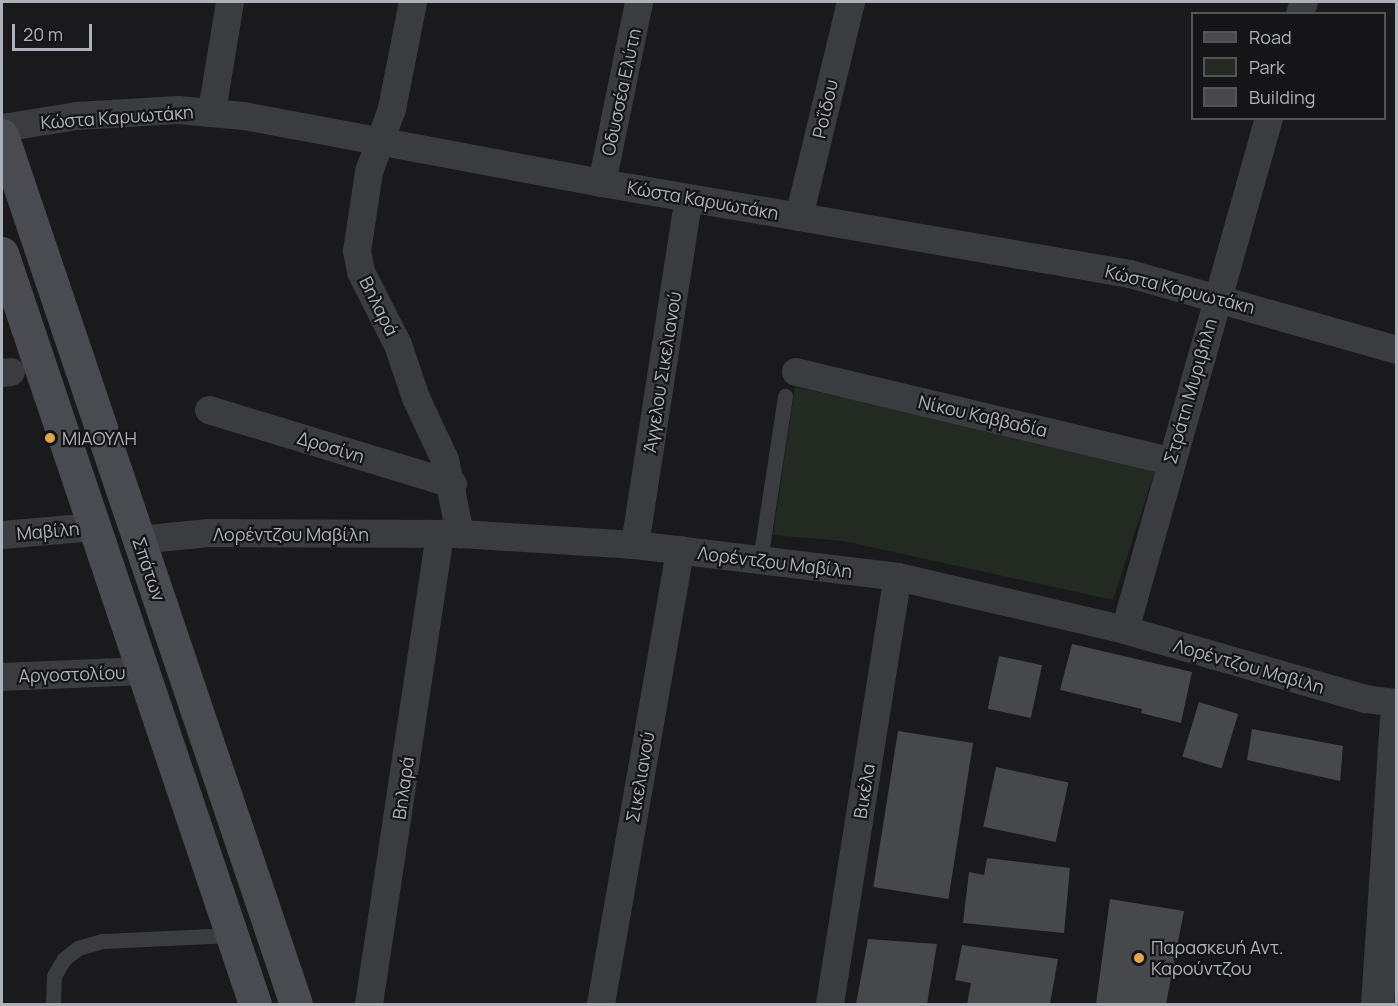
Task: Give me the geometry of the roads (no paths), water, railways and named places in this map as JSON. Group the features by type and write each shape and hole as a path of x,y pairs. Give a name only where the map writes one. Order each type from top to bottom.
{"main road":[{"name":"Σπάτων","path":"2,135 296,1005"},
{"name":"Σπάτων","path":"2,253 255,1005"}],"street":[{"path":"212,111 230,2"},
{"name":"Βηλαρά","path":"369,1005 450,535 453,484 398,345 358,263 369,172 393,109 413,2"},
{"name":"Οδυσσέα Ελύτη","path":"602,183 639,2"},
{"name":"Ροΐδου","path":"799,217 851,2"},
{"name":"Κώστα Καρυωτάκη","path":"2,128 77,116 212,111 602,183 1130,274 1396,350"},
{"name":"Στράτη Μυριβήλη","path":"1125,630 1170,461 1268,120"},
{"name":"Άγγελου Σικελιανού","path":"635,545 689,198"},
{"name":"Νίκου Καββαδία","path":"790,384 1170,461"},
{"name":"Δροσίνη","path":"209,410 453,484"},
{"name":"Μαβίλη","path":"2,535 95,527"},
{"name":"Λορέντζου Μαβίλη","path":"139,540 209,533 450,535 635,545 898,577 1125,630 1366,699 1396,703"},
{"name":"Σικελιανού","path":"601,1005 680,550"},
{"name":"Βικέλα","path":"830,1005 898,577"},
{"name":"Αργοστολίου","path":"2,677 143,671"},
{"path":"1377,1005 1390,898 1396,720"}],"lane":[{"path":"760,560 790,384"},
{"path":"53,1003 54,976 64,959 78,948 103,940 232,935"}],"place":[{"name":"ΜΙΑΟΥΛΗ","path":"50,438"},
{"name":"Παρασκευή Αντ. Καρούντζου","path":"1139,958"}]}
